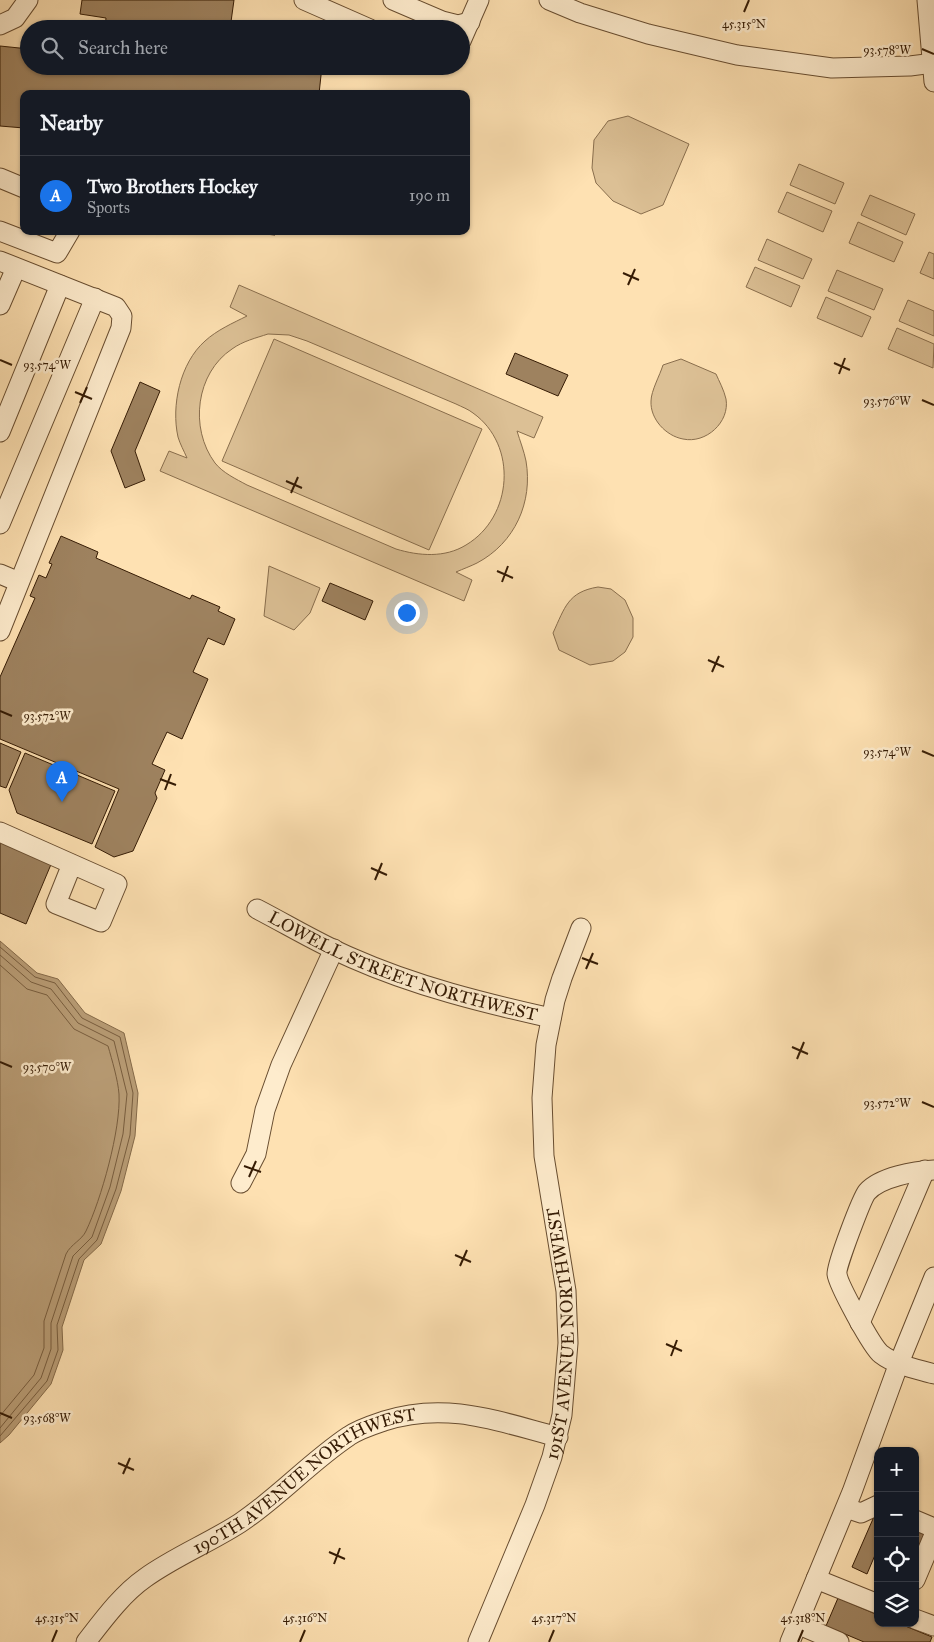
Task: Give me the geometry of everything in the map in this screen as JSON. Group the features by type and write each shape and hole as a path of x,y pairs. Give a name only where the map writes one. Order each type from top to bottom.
{"street":[{"path":"0,25 16,18 28,0"},
{"path":"304,0 350,20"},
{"path":"393,0 440,20"},
{"path":"470,22 479,0"},
{"path":"549,0 580,13 648,34 737,55 832,68 910,66 933,70 927,0"},
{"path":"0,178 20,186"},
{"path":"0,231 57,254"},
{"path":"0,432 53,282 57,254 68,235"},
{"path":"0,305 8,264 95,298 116,308 122,316 120,328 0,631"},
{"path":"0,524 95,298"},
{"path":"0,574 19,582"},
{"path":"0,832 72,864"},
{"name":"LOWELL STREET NORTHWEST","path":"257,909 371,966 421,984 510,1009 551,1018"},
{"name":"191ST AVENUE NORTHWEST","path":"478,1642 535,1505 558,1437 565,1392 568,1343 566,1291 560,1246 548,1184 542,1127 544,1070 551,1018 562,978 581,928"},
{"path":"241,1183 256,1154 265,1110 281,1065 334,949"},
{"path":"929,1170 890,1177 866,1192 840,1256 836,1274 870,1341 881,1354 899,1363 934,1374"},
{"path":"860,1323 929,1170"},
{"path":"790,1642 846,1508 899,1363 934,1277"},
{"name":"190TH AVENUE NORTHWEST","path":"86,1642 110,1612 144,1578 249,1517 344,1439 369,1426 411,1414 452,1412 492,1419 558,1437"},
{"path":"846,1508 861,1514 874,1507"},
{"path":"919,1522 934,1528"},
{"path":"919,1571 934,1535"},
{"path":"816,1579 874,1596"},
{"path":"919,1620 934,1626"},
{"path":"797,1624 839,1642"}],"shaded area":[{"path":"628,116 689,144 663,205 641,214 613,201 596,183 592,168 594,140 608,121"},
{"path":"799,164 844,183 835,204 790,185"},
{"path":"787,192 832,211 823,232 778,212"},
{"path":"870,195 915,214 906,235 861,215"},
{"path":"858,222 903,242 894,262 849,243"},
{"path":"767,239 812,259 803,279 758,260"},
{"path":"929,252 934,254 934,279 920,273"},
{"path":"755,267 800,286 791,307 746,287"},
{"path":"837,270 883,289 874,310 828,291"},
{"path":"239,285 543,417 534,438 517,431 526,461 527,491 524,506 511,533 490,555 456,572 472,580 464,601 160,471 169,451 187,458 179,440 176,425 177,399 180,386 189,361 196,350 220,330 247,316 230,307","holes":["268,334 289,335 456,404 471,412 488,427 497,443 503,461 504,481 501,499 493,517 482,533 466,545 441,554 423,554 396,549 247,485 218,467 207,449 199,418 200,402 210,372 220,359 241,344"]},
{"path":"826,297 871,317 862,337 817,318"},
{"path":"908,300 934,311 934,336 899,321"},
{"path":"897,328 934,344 933,368 888,349"},
{"path":"274,339 482,429 429,550 222,461"},
{"path":"681,359 716,374 726,399 724,416 720,423 708,435 692,440 677,437 665,430 656,420 651,408 652,393 663,365"},
{"path":"269,566 320,588 310,613 294,630 264,616"},
{"path":"598,587 611,589 625,600 633,618 633,637 625,652 613,661 590,665 559,650 553,633 569,602 580,593"}],"water":[{"path":"0,941 37,973 58,979 85,1013 124,1033 138,1093 135,1136 121,1191 101,1244 84,1260 62,1327 63,1350 51,1384 9,1435 0,1443"}],"building":[{"path":"82,0 234,0 231,20 106,20 106,18 80,14"},
{"path":"0,46 20,48 20,75 321,75 319,90 20,90 20,128 0,126"},
{"path":"515,353 568,375 558,396 506,374"},
{"path":"140,382 160,391 135,451 145,480 125,488 111,451"},
{"path":"61,536 98,552 96,558 190,599 192,595 220,607 218,611 235,619 224,645 208,638 193,672 208,679 182,739 167,732 152,764 165,770 155,793 157,798 133,851 114,857 95,847 119,789 0,739 0,677 35,598 30,596 39,575 46,578 52,564 49,563"},
{"path":"330,583 373,601 365,620 322,601"},
{"path":"0,743 21,752 6,788 0,786"},
{"path":"25,753 115,791 92,844 17,813 9,790"},
{"path":"0,840 52,862 26,924 0,913"},
{"path":"874,1517 874,1557 867,1574 852,1567"},
{"path":"919,1528 926,1531 919,1548"},
{"path":"838,1598 874,1613 874,1627 908,1627 932,1637 930,1642 864,1642 826,1626"}],"place":[{"name":"Two Brothers Hockey","path":"62,802"}]}
